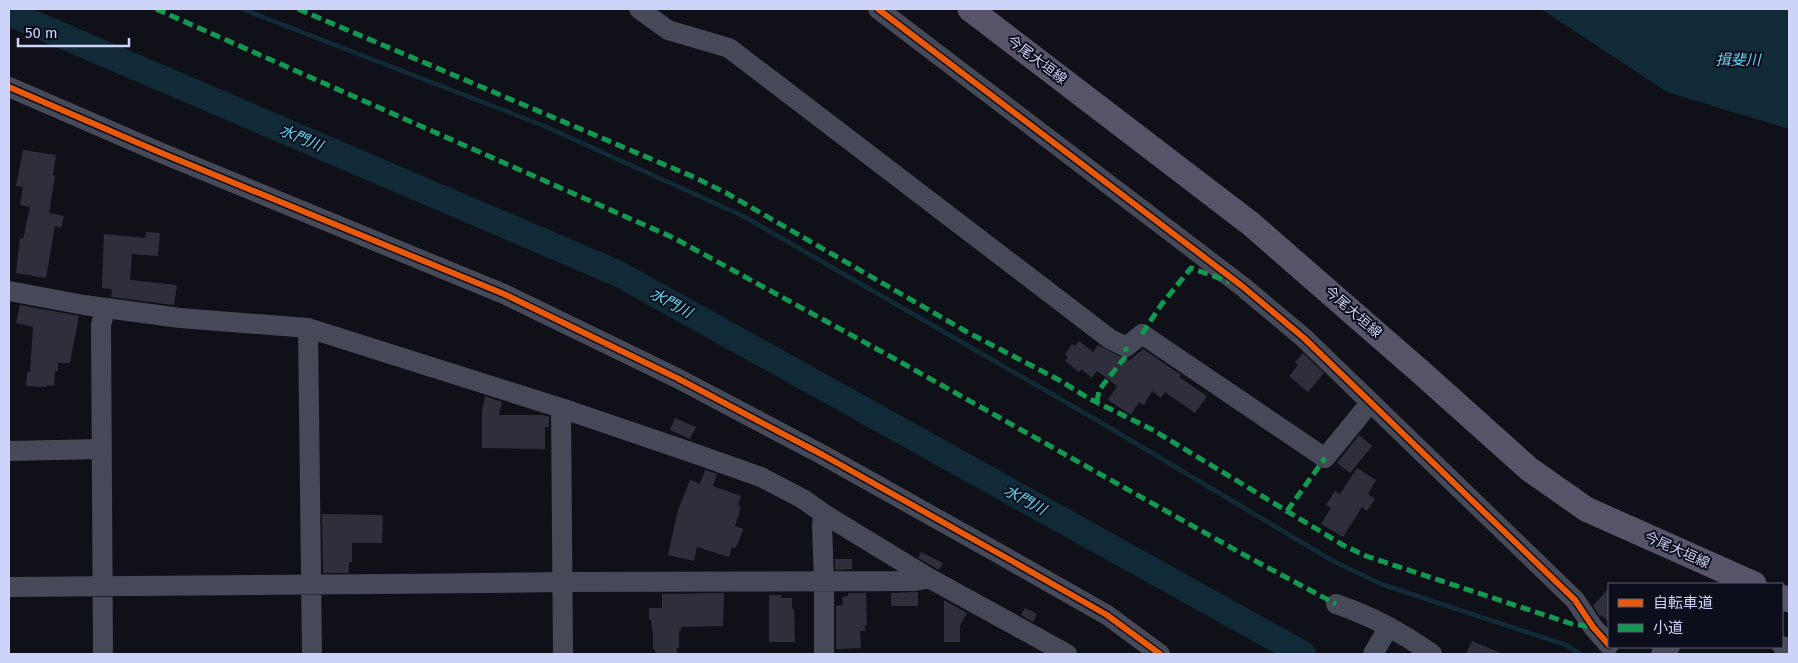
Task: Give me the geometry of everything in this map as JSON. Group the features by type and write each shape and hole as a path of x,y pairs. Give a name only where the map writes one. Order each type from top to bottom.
{"main road":[{"name":"今尾大垣線","path":"970,9 1251,224 1416,367 1528,469 1586,509 1752,583"}],"street":[{"path":"639,9 668,30 729,48 1110,339 1126,347 1142,334 1325,458 1370,404"},
{"path":"878,9 1242,286 1304,338 1370,404 1575,600 1593,627 1608,644"},
{"path":"9,87 159,152 504,294 668,374 823,455 1006,557 1106,615 1160,654"},
{"path":"9,291 105,309 180,318 308,328 561,408 761,477 803,499 824,514 929,578 1067,654"},
{"path":"103,654 101,325 105,309"},
{"path":"308,328 312,654"},
{"path":"561,408 563,654"},
{"path":"9,451 101,449"},
{"path":"824,514 822,525 824,654"},
{"path":"9,587 312,586 562,582 824,582 915,581 929,578"},
{"path":"1336,604 1360,612 1410,638 1432,654"},
{"path":"1375,650 1388,628"}],"water":[{"name":"揖斐川","path":"1541,9 1789,9 1789,129 1667,92"}],"building":[{"path":"23,150 56,155 53,175 55,176 49,213 64,216 61,228 55,226 46,278 16,273 20,238 23,239 30,207 20,205 23,187 16,186"},
{"path":"146,232 160,233 158,256 132,254 130,280 177,285 174,305 111,297 112,289 102,288 104,234 145,238"},
{"path":"20,305 79,316 70,363 58,363 58,371 55,371 54,386 26,386 27,372 30,372 33,327 16,323"},
{"path":"1079,341 1093,352 1098,345 1129,361 1143,349 1181,375 1179,377 1207,396 1195,413 1165,392 1161,398 1152,391 1144,405 1139,402 1131,415 1108,400 1117,386 1097,371 1092,378 1081,369 1079,372 1065,361 1068,357 1065,354 1072,344 1075,346"},
{"path":"1303,353 1324,373 1308,392 1289,376 1298,365 1295,362"},
{"path":"485,396 502,402 499,415 543,415 549,417 549,427 545,427 545,449 482,448 482,411"},
{"path":"675,418 696,427 690,439 670,430"},
{"path":"1359,435 1372,446 1350,473 1337,463"},
{"path":"1357,468 1376,480 1368,494 1375,499 1367,511 1362,507 1343,537 1321,524 1331,508 1326,505 1335,491 1340,494"},
{"path":"705,470 717,474 713,486 741,496 738,505 741,507 735,526 743,529 739,541 735,548 732,547 729,557 697,547 694,561 668,555 678,510 690,480 700,484"},
{"path":"322,514 383,515 382,543 352,543 352,562 349,562 349,573 323,573"},
{"path":"921,552 943,563 939,570 918,558"},
{"path":"835,559 852,559 852,569 835,570"},
{"path":"1608,589 1608,621 1601,615 1600,617 1593,606"},
{"path":"918,592 918,606 891,606 891,593"},
{"path":"724,593 723,626 681,627 677,654 655,654 655,649 653,649 653,631 651,620 649,620 649,608 662,608 662,594"},
{"path":"848,593 866,593 867,625 865,625 865,631 860,631 861,648 836,649 836,606 843,605 842,597 848,596"},
{"path":"769,595 782,595 781,598 792,598 795,642 769,642"},
{"path":"944,600 967,613 960,626 960,642 944,642"},
{"path":"1025,608 1037,614 1033,622 1021,615"},
{"path":"1472,641 1503,654 1466,654"}],"waterway":[{"path":"242,9 542,125 743,216 1095,419 1333,561 1381,584 1566,645 1580,654"},
{"name":"水門川","path":"9,13 619,274 1303,654"}],"marked path":[{"path":"156,9 674,238 1336,604"},
{"path":"298,9 696,178 728,194 967,332 1059,380 1090,399 1153,430 1343,545 1366,556 1572,624 1593,627"},
{"path":"1142,334 1161,305 1191,268 1230,282"},
{"path":"1097,402 1099,390 1126,356 1126,347"},
{"path":"1287,511 1325,458"}],"cycle path":[{"path":"878,9 1242,286 1304,338 1575,600 1593,627 1608,644"},
{"path":"9,87 159,152 504,294 677,378 823,455 1107,615 1160,654"}]}
